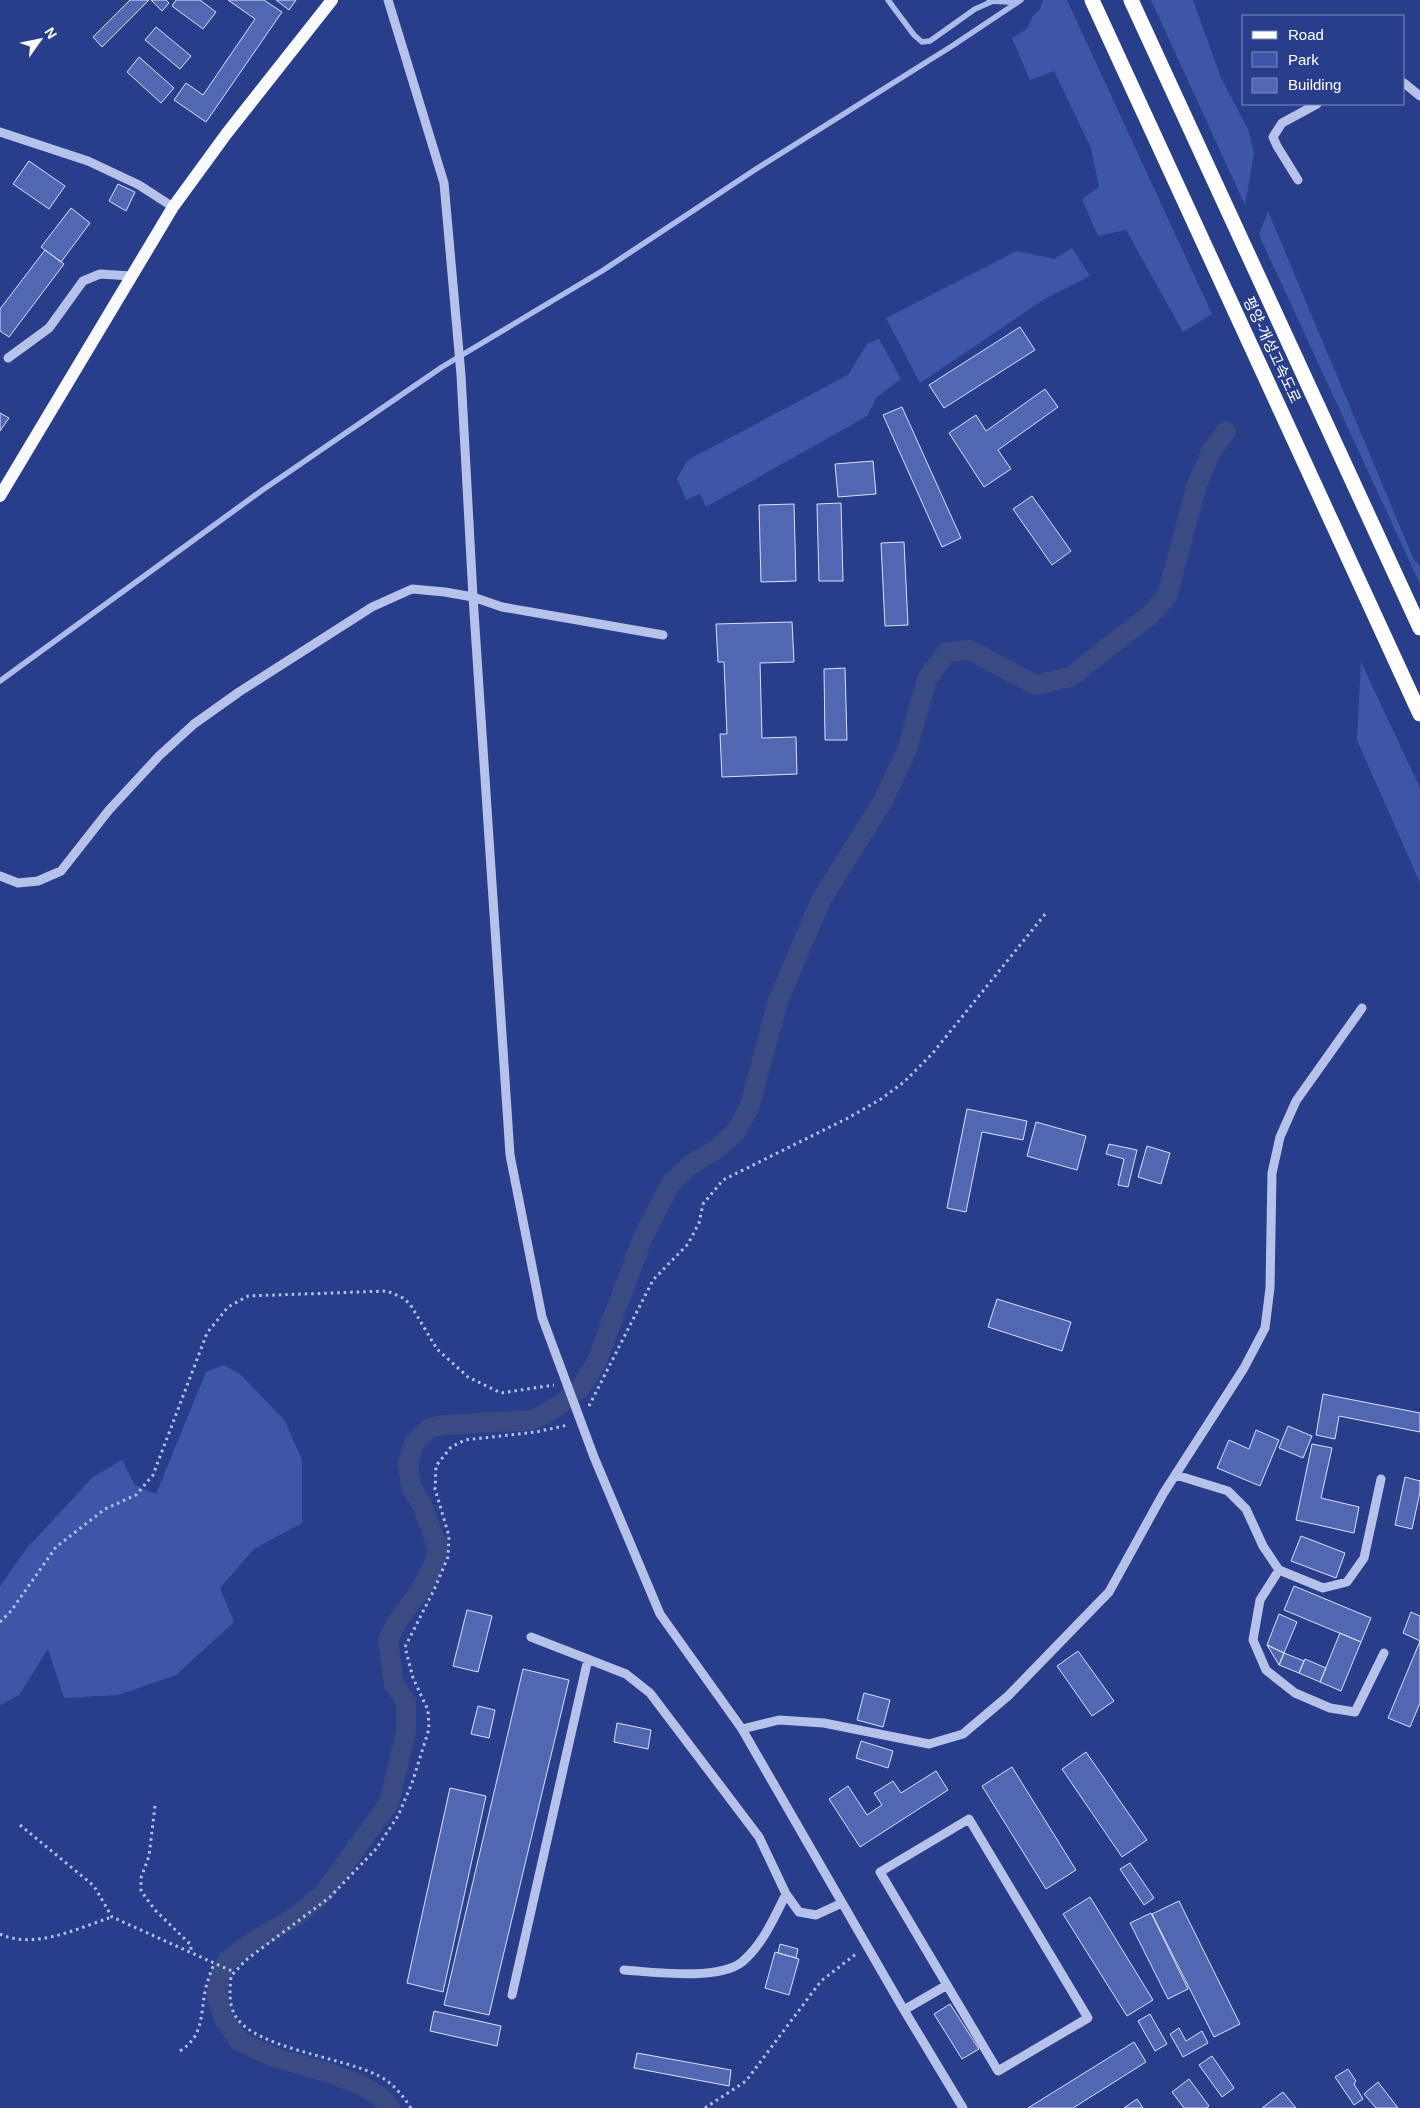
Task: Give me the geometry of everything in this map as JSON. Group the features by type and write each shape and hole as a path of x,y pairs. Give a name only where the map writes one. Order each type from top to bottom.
{"highway":[{"name":"평양-개성고속도로","path":"1092,0 1420,714"},
{"name":"평양-개성고속도로","path":"1131,0 1420,628"}],"main road":[{"path":"0,496 172,207 227,133 332,0"}],"street":[{"path":"388,0 444,183 461,375 473,597 510,1155 542,1317 581,1422 660,1614 742,1729 904,2010 963,2108"},
{"path":"1405,83 1420,96"},
{"path":"1298,180 1273,137 1282,123 1315,105"},
{"path":"0,132 88,161 140,185 172,207"},
{"path":"8,358 49,328 83,281 100,274 131,276"},
{"path":"0,876 18,883 38,881 61,871 109,810 159,756 194,724 239,692 372,607 412,589 473,597 502,607 663,634"},
{"path":"742,1729 779,1720 824,1722 928,1744 963,1734 1008,1696 1109,1592 1176,1475 1244,1368 1265,1328 1270,1288 1272,1173 1280,1137 1296,1101 1362,1008"},
{"path":"1176,1475 1228,1490 1246,1510 1263,1546 1279,1570 1323,1588 1347,1582 1364,1558 1381,1479"},
{"path":"1279,1570 1260,1600 1253,1640 1266,1670 1295,1693 1330,1708 1354,1712 1384,1653"},
{"path":"531,1637 626,1674 650,1693 759,1837 786,1894 799,1912 816,1915 842,1903"},
{"path":"512,1996 588,1659"},
{"path":"969,1819 1088,2018 998,2071 947,1985 880,1872 969,1819"},
{"path":"624,1970 690,1974 722,1971 741,1963 764,1937 786,1894"},
{"path":"904,2010 947,1985"}],"path":[{"path":"411,2108 402,2094 381,2076 350,2064 287,2047 258,2036 236,2017 229,1998 230,1976 233,1972 246,1960 330,1897 376,1848 398,1816 408,1791 429,1729 428,1710 413,1678 405,1646 434,1590 448,1557 449,1536 435,1489 436,1466 451,1448 465,1440 536,1432 581,1422 653,1280 688,1244 699,1223 703,1204 712,1190 723,1180 881,1100 904,1082 932,1054 1046,913"},
{"path":"0,1622 11,1611 56,1547 105,1509 136,1495 153,1475 207,1333 228,1307 248,1296 387,1291 404,1298 410,1304 437,1349 468,1377 501,1393 567,1383"},
{"path":"155,1806 149,1856 142,1878 141,1891 155,1910 191,1945 190,1953"},
{"path":"20,1825 94,1886 112,1917 233,1972"},
{"path":"0,1934 10,1939 43,1939 112,1917"},
{"path":"705,2108 746,2081 821,1981 867,1946"},
{"path":"180,2051 190,2044 197,2034 206,1986 214,1964"}],"green space":[{"path":"1043,0 1067,0 1212,314 1183,332 1126,230 1098,236 1082,199 1099,187 1091,148 1054,71 1030,80 1012,38 1027,29 1032,17 1040,9"},
{"path":"1151,0 1193,0 1221,78 1248,129 1254,153 1245,205"},
{"path":"1268,211 1414,560 1420,566 1420,584 1259,235"},
{"path":"1072,248 1090,276 1046,298 920,383 886,318 1017,251 1054,259"},
{"path":"879,339 901,379 877,397 867,416 706,507 700,494 686,500 677,478 688,460 848,375 867,344"},
{"path":"1361,662 1420,788 1420,883 1357,740"},
{"path":"224,1365 240,1374 285,1421 302,1460 302,1523 254,1549 220,1588 234,1622 176,1675 118,1695 64,1698 48,1649 19,1695 0,1705 0,1586 27,1548 93,1477 122,1460 135,1485 156,1494 206,1372"}],"building":[{"path":"130,0 149,0 102,47 93,37"},
{"path":"151,0 166,0 169,3 162,11"},
{"path":"176,0 200,0 216,12 203,29 172,6"},
{"path":"228,0 264,0 282,12 206,122 174,100 186,83 203,95 255,19"},
{"path":"276,0 296,0 289,10"},
{"path":"156,27 191,56 180,69 145,40"},
{"path":"139,57 174,88 161,103 127,72"},
{"path":"29,161 65,186 49,209 13,184"},
{"path":"118,184 135,192 126,211 109,201"},
{"path":"71,208 90,223 61,262 41,247"},
{"path":"45,250 64,264 9,337 0,331 0,309"},
{"path":"1020,327 1035,350 944,408 929,385"},
{"path":"1045,389 1058,407 998,450 1011,469 984,487 949,433 976,415 986,431"},
{"path":"902,407 961,538 942,547 883,415"},
{"path":"0,413 9,418 0,431"},
{"path":"873,461 876,494 838,497 835,464"},
{"path":"1032,496 1071,551 1052,565 1013,509"},
{"path":"841,503 843,581 819,581 817,504"},
{"path":"794,504 796,581 761,582 759,505"},
{"path":"904,542 908,625 885,626 881,543"},
{"path":"792,622 794,662 760,663 762,738 796,737 797,774 722,777 720,734 727,734 724,662 718,662 716,624"},
{"path":"845,668 847,740 825,740 824,669"},
{"path":"967,1109 1027,1121 1023,1140 982,1132 966,1212 947,1208"},
{"path":"1036,1122 1086,1136 1077,1170 1027,1156"},
{"path":"1109,1144 1137,1150 1128,1187 1118,1185 1124,1159 1106,1154"},
{"path":"1147,1146 1170,1153 1161,1184 1138,1177"},
{"path":"997,1299 1071,1322 1062,1351 988,1327"},
{"path":"1323,1394 1420,1413 1420,1432 1339,1416 1335,1439 1316,1435"},
{"path":"1288,1426 1312,1436 1303,1458 1279,1448"},
{"path":"1256,1430 1279,1440 1260,1486 1217,1468 1229,1440 1249,1449"},
{"path":"1312,1444 1332,1448 1321,1498 1359,1507 1354,1533 1296,1520"},
{"path":"1405,1477 1420,1481 1420,1492 1412,1529 1395,1525"},
{"path":"1301,1536 1345,1553 1336,1578 1291,1561"},
{"path":"1294,1586 1371,1618 1361,1642 1284,1610"},
{"path":"467,1610 492,1616 478,1672 453,1666"},
{"path":"1411,1612 1420,1616 1420,1641 1403,1633"},
{"path":"1279,1614 1297,1622 1284,1653 1267,1645"},
{"path":"1340,1633 1361,1642 1341,1691 1320,1682"},
{"path":"1420,1641 1420,1703 1410,1727 1388,1718"},
{"path":"1267,1645 1284,1653 1279,1665"},
{"path":"1078,1651 1114,1701 1092,1716 1057,1666"},
{"path":"1284,1653 1304,1661 1299,1673 1279,1665"},
{"path":"1305,1659 1326,1668 1320,1682 1299,1673"},
{"path":"523,1669 569,1680 489,2015 444,2005"},
{"path":"864,1693 890,1700 883,1727 857,1720"},
{"path":"478,1706 495,1710 489,1738 471,1734"},
{"path":"617,1723 651,1730 648,1749 614,1742"},
{"path":"861,1741 893,1751 888,1768 856,1758"},
{"path":"1086,1752 1147,1840 1122,1857 1062,1769"},
{"path":"1012,1767 1076,1870 1046,1889 982,1786"},
{"path":"936,1771 948,1790 860,1847 829,1799 848,1786 867,1815 882,1805 874,1793 893,1781 901,1793"},
{"path":"450,1788 486,1796 443,1992 407,1983"},
{"path":"1130,1863 1154,1898 1144,1905 1120,1869"},
{"path":"1090,1897 1153,2000 1127,2016 1063,1914"},
{"path":"1179,1901 1240,2024 1214,2037 1152,1914"},
{"path":"1151,1913 1188,1989 1168,1999 1130,1923"},
{"path":"780,1944 798,1949 796,1958 778,1953"},
{"path":"775,1952 799,1959 789,1995 765,1988"},
{"path":"950,2004 979,2049 962,2059 934,2014"},
{"path":"434,2011 501,2026 497,2046 430,2031"},
{"path":"1150,2014 1167,2044 1155,2051 1138,2021"},
{"path":"1179,2028 1186,2041 1202,2031 1208,2043 1183,2057 1170,2034"},
{"path":"1134,2042 1146,2062 1073,2108 1028,2108"},
{"path":"637,2053 731,2070 729,2086 634,2068"},
{"path":"1212,2056 1234,2088 1222,2097 1199,2065"},
{"path":"1348,2069 1356,2081 1354,2084 1363,2099 1354,2105 1335,2077"},
{"path":"1189,2079 1209,2106 1206,2108 1184,2108 1172,2092"},
{"path":"1378,2082 1398,2108 1376,2108 1364,2094"},
{"path":"1283,2092 1296,2108 1262,2108"},
{"path":"1137,2099 1143,2108 1124,2108"}],"waterway":[{"path":"888,0 914,35 922,42 930,41 975,9 991,2"},
{"path":"989,1 1009,2 1018,0"},
{"path":"0,681 261,491 442,367 602,271 753,171 952,46 1021,0"},
{"path":"390,2108 380,2096 360,2085 333,2074 273,2057 239,2041 224,2019 217,1997 219,1977 227,1961 248,1945 295,1917 323,1894 389,1803 406,1732 406,1702 394,1684 388,1641 395,1625 421,1589 434,1564 438,1548 422,1505 411,1487 408,1464 414,1443 429,1428 443,1425 533,1420 560,1405 581,1387 597,1361 643,1237 671,1183 689,1166 717,1149 736,1131 749,1108 778,1001 821,900 883,801 907,750 927,679 947,652 970,650 1035,685 1070,677 1150,615 1167,596 1197,485 1211,452 1226,431"}]}
